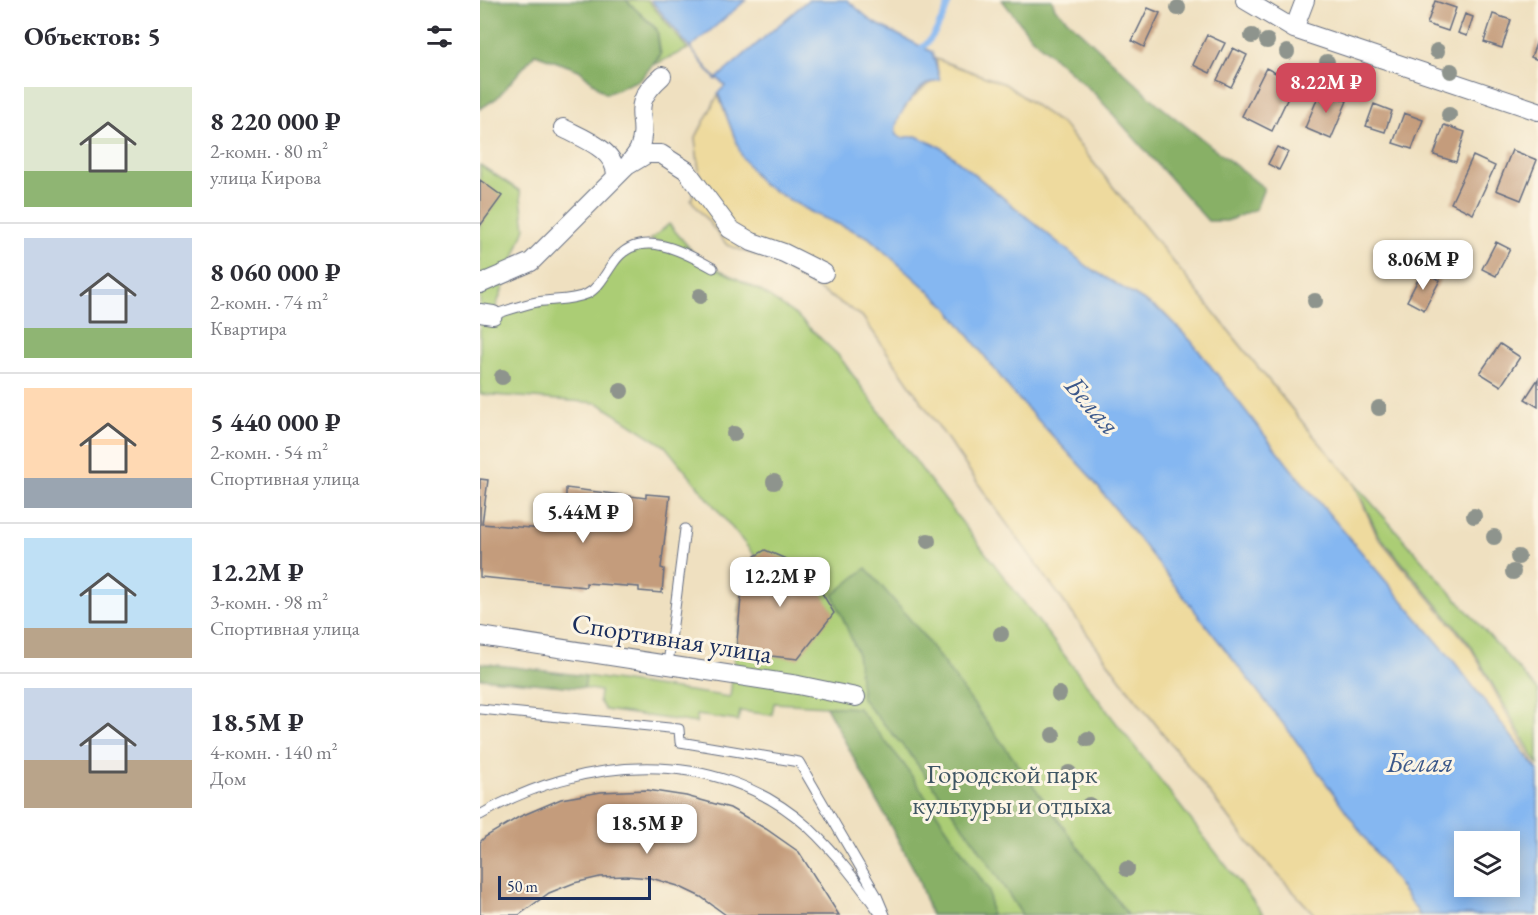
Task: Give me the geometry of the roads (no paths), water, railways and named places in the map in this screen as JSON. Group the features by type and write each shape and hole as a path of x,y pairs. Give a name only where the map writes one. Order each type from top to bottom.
{"street":[{"path":"1245,0 1294,29 1538,111"},
{"path":"1294,29 1305,0"},
{"path":"480,284 531,262 621,172 639,149 642,131 639,112 646,90 662,76"},
{"path":"563,128 594,145 612,159 621,172"},
{"path":"621,172 647,154 661,154 686,170 730,229 752,242 784,253 824,273"},
{"name":"Спортивная улица","path":"480,636 798,685 856,698"}],"lane":[{"path":"487,314 552,300 572,300 590,293 621,252 635,245 655,245 683,251 713,268"},
{"path":"668,664 685,529"},
{"path":"480,709 679,729 680,742 799,762 877,896 883,915"},
{"path":"480,815 504,800 551,783 600,770 649,766 687,769 723,779 765,797 807,826 861,886 883,915"}],"water":[{"path":"651,0 746,0 690,48"},
{"name":"Белая","path":"808,0 847,0 873,22 932,52 940,80 925,85 910,100 897,122 896,135 901,138 916,136 942,148 1088,267 1162,312 1191,341 1292,470 1455,663 1538,771 1538,915 1420,915 1292,735 1088,474 1013,393 947,307 868,237 813,213 762,184 742,157 718,93 725,86 718,78 716,80 690,48 716,79"}],"waterway":[{"path":"917,51 933,36 950,0"}],"park label":[{"name":"Городской парк культуры и отдыха","path":"1012,788"}]}
